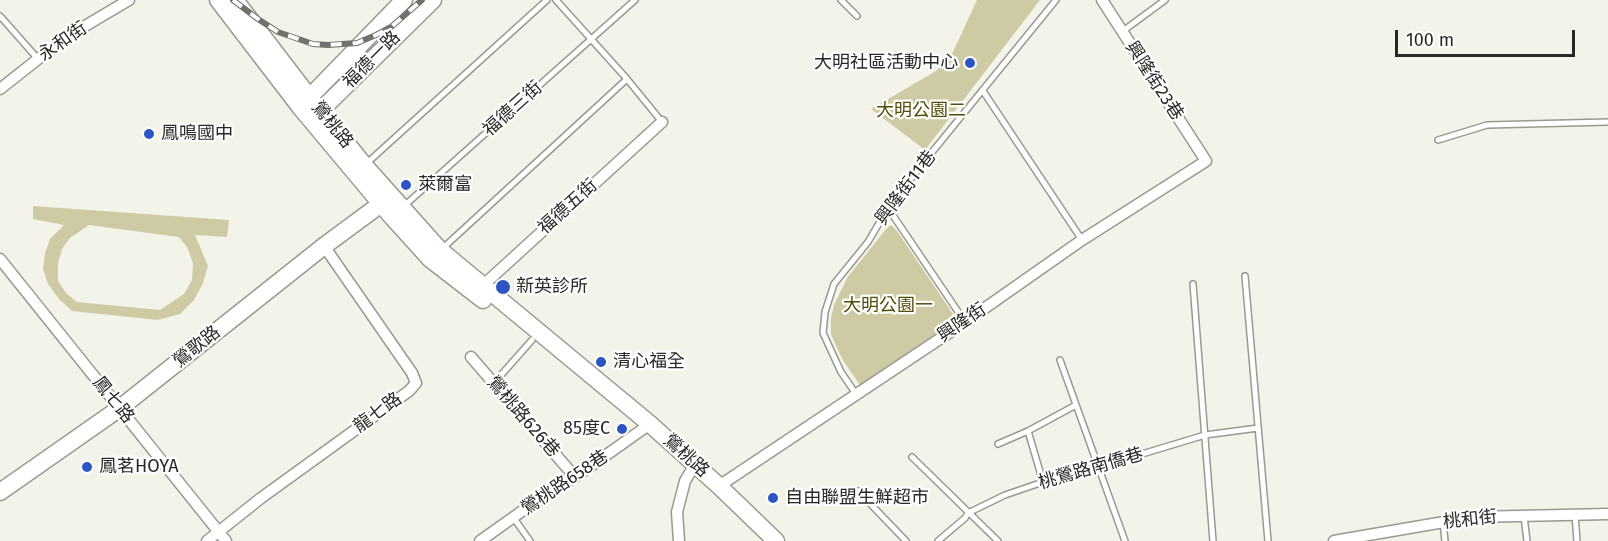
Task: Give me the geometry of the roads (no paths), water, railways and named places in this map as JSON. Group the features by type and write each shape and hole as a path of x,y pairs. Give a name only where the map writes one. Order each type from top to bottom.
{"main road":[{"name":"鶯桃路","path":"218,0 391,207 435,255 646,427 692,469 699,484 719,486"},
{"name":"鶯桃路","path":"235,0 310,109"},
{"name":"福德一路","path":"310,109 404,0"},
{"name":"福德一路","path":"310,109 433,0"},
{"name":"鶯歌路","path":"0,492 120,408 324,246 391,207"},
{"name":"鶯桃路","path":"479,289 532,340 646,427"},
{"path":"719,486 776,541"}],"street":[{"name":"永和街","path":"0,89 80,29 129,0"},
{"name":"興隆街23巷","path":"1102,0 1206,161"},
{"name":"福德五街","path":"479,289 662,122"},
{"name":"興隆街","path":"719,486 1082,240 1206,161"},
{"name":"龍七路","path":"207,541 223,537 261,498 409,391 416,383 412,373 324,246"},
{"name":"鳳七路","path":"0,259 223,537"},
{"name":"鶯桃路626巷","path":"471,357 574,477"},
{"name":"鶯桃路658巷","path":"480,541 646,427"},
{"path":"679,541 677,512 685,481 692,469"},
{"name":"桃和街","path":"1334,541 1364,538 1473,517 1608,514"}],"lane":[{"path":"360,170 547,0"},
{"path":"556,0 662,122"},
{"name":"福德三街","path":"391,207 591,39 634,0"},
{"path":"841,0 857,16"},
{"name":"興隆街11巷","path":"856,394 841,372 823,333 825,312 834,284 868,242 888,208 1056,0"},
{"path":"1122,31 1165,0"},
{"path":"0,16 38,59"},
{"path":"435,255 627,79"},
{"path":"983,91 1082,240"},
{"path":"1438,140 1487,125 1608,122"},
{"path":"888,208 965,321"},
{"path":"1245,276 1268,541"},
{"path":"1193,285 1213,541"},
{"path":"494,383 532,340"},
{"path":"1060,360 1125,541"},
{"path":"998,444 1076,405"},
{"name":"桃鶯路南僑巷","path":"938,541 968,513 1005,495 1205,435 1258,429"},
{"path":"1028,431 1043,482"},
{"path":"912,457 998,541"},
{"path":"858,491 906,541"},
{"path":"1575,515 1577,541"},
{"path":"1524,516 1527,541"},
{"path":"513,518 530,541"},
{"path":"1443,522 1445,541"}],"railway":[{"path":"233,0 278,32 313,44 328,45 357,43 376,35 391,27 422,0"}],"place":[{"name":"大明社區活動中心","path":"970,63"},
{"name":"鳳鳴國中","path":"149,134"},
{"name":"萊爾富","path":"406,185"},
{"name":"新英診所","path":"503,287"},
{"name":"清心福全","path":"601,362"},
{"name":"85度C","path":"622,429"},
{"name":"鳳茗HOYA","path":"87,467"},
{"name":"自由聯盟生鮮超市","path":"773,498"}],"park label":[{"name":"大明公園二","path":"921,111"},
{"name":"大明公園一","path":"888,306"}]}
